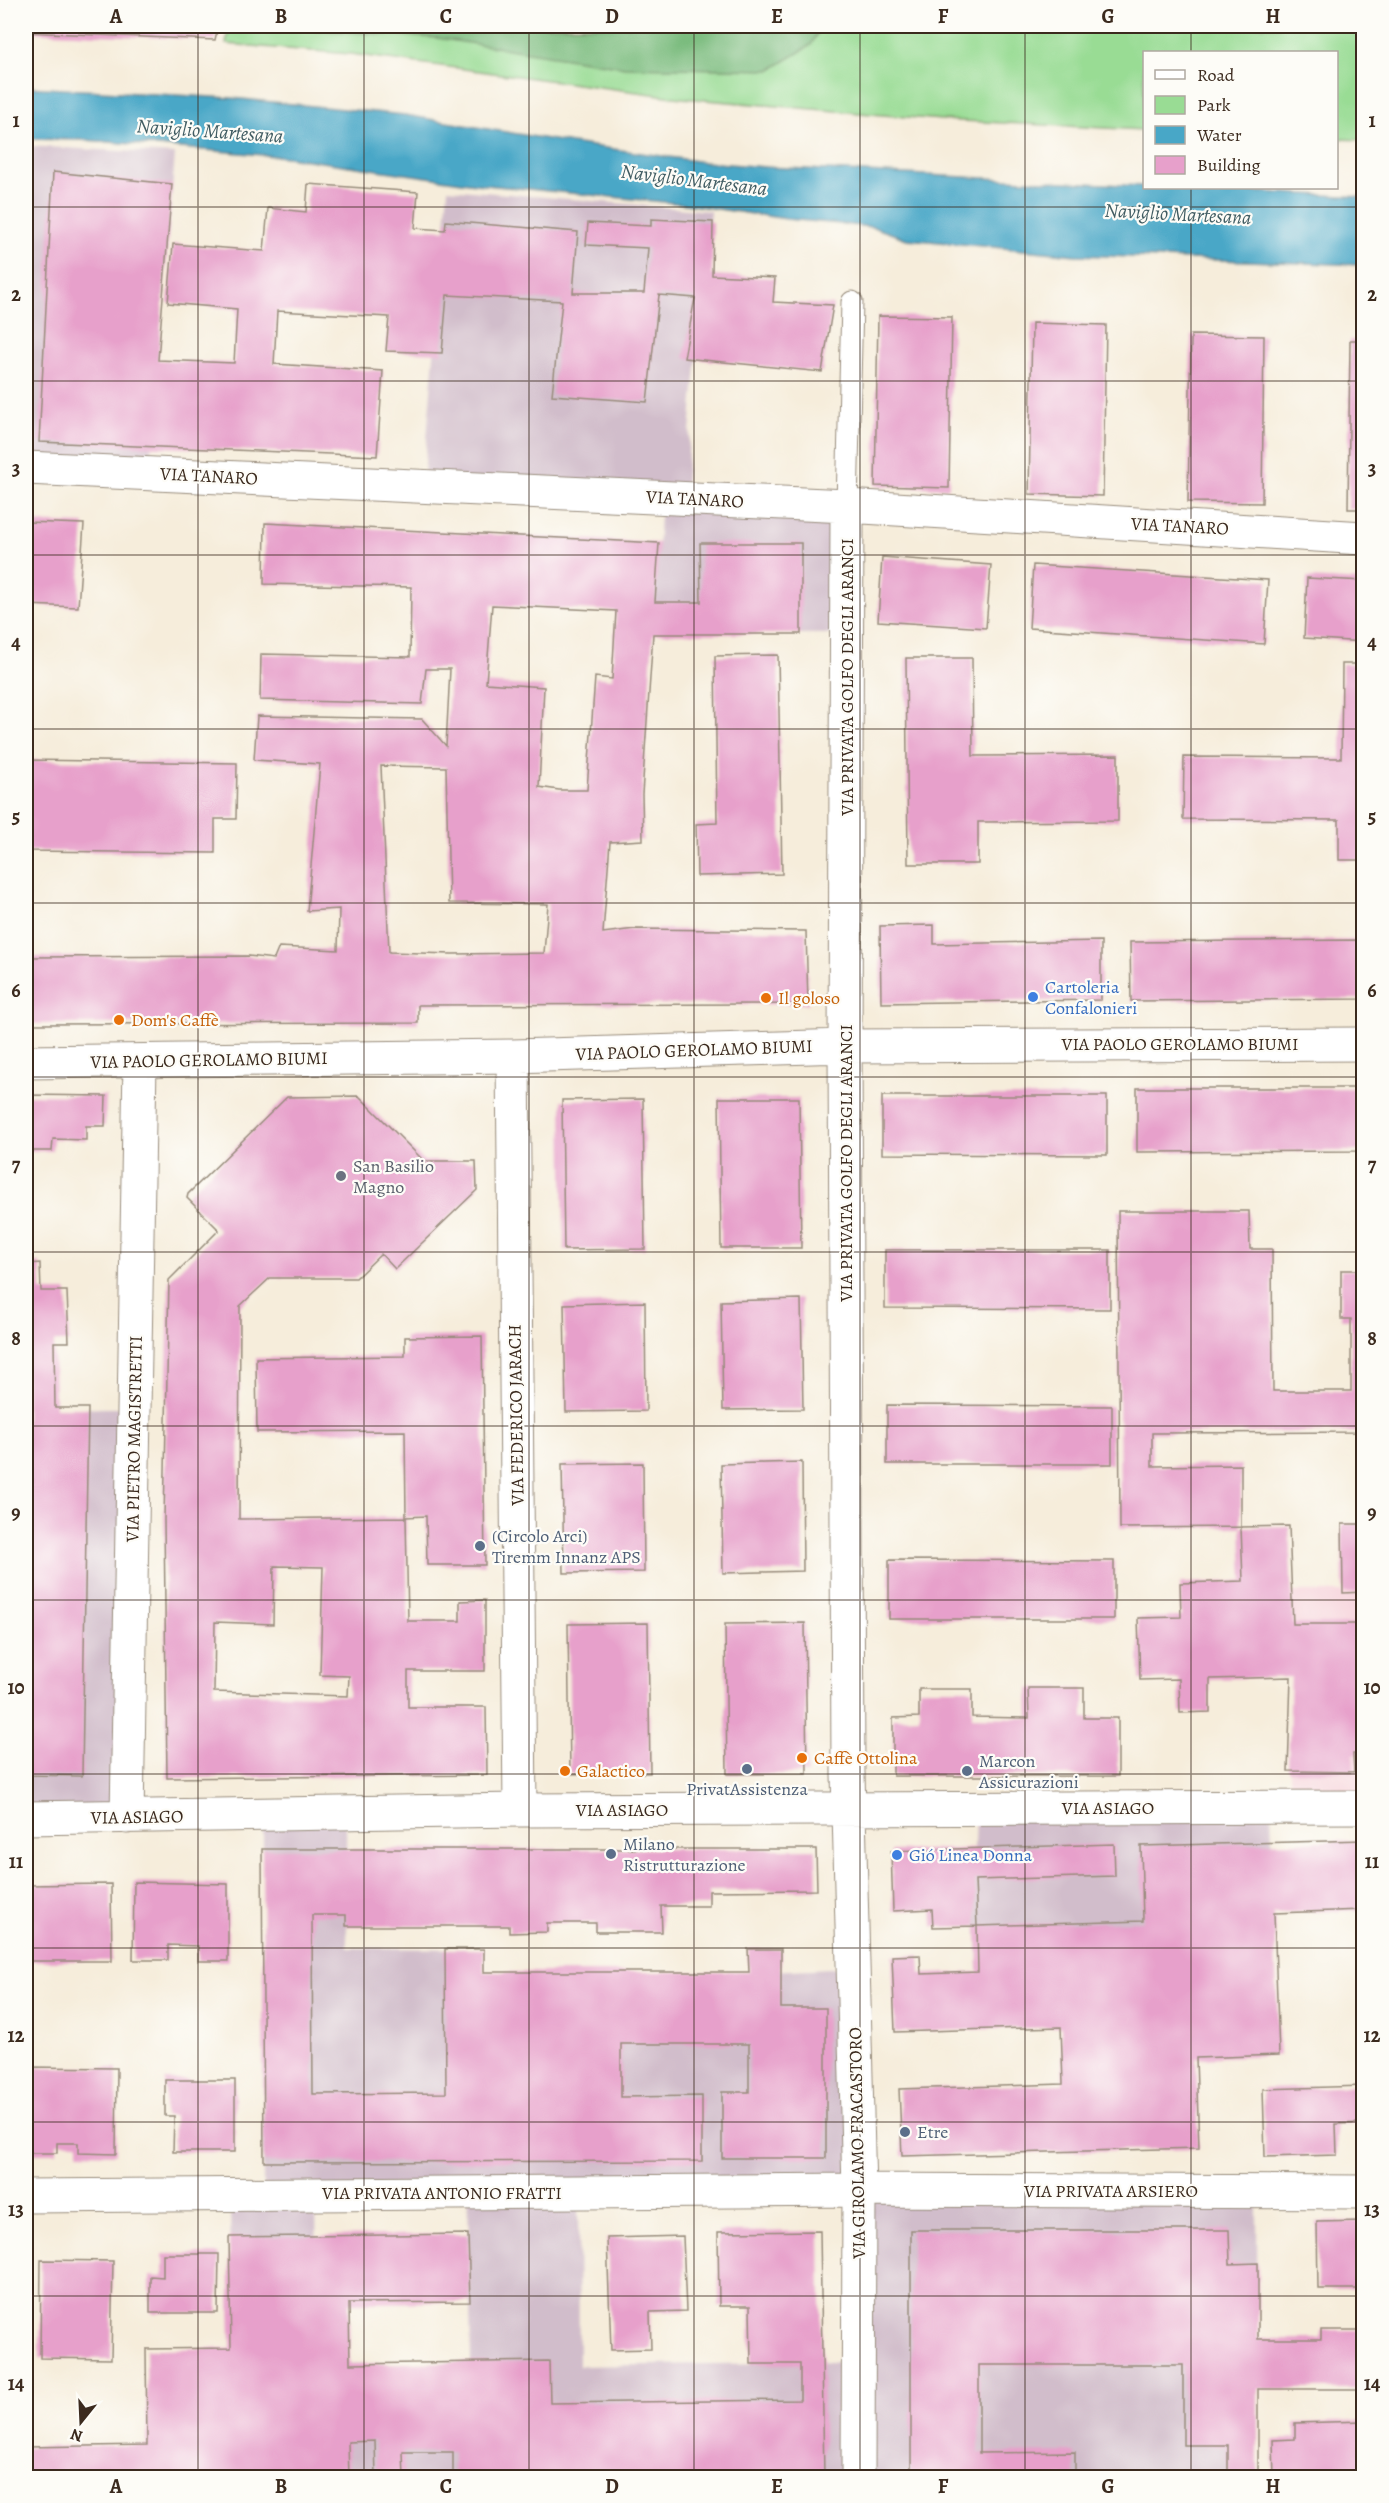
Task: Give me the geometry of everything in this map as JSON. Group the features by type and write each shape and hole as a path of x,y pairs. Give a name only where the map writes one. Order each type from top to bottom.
{"street":[{"name":"VIA TANARO","path":"26,468 847,506 1364,537"},
{"name":"VIA PRIVATA GOLFO DEGLI ARANCI","path":"847,506 845,1046 849,1809"},
{"name":"VIA PAOLO GEROLAMO BIUMI","path":"26,1062 513,1056 845,1046 1364,1044"},
{"name":"VIA FEDERICO JARACH","path":"513,1056 520,1810"},
{"name":"VIA PIETRO MAGISTRETTI","path":"128,1817 140,1062"},
{"name":"VIA ASIAGO","path":"26,1818 520,1810 1364,1807"},
{"name":"VIA GIROLAMO FRACASTORO","path":"849,1809 859,2190 858,2478"},
{"name":"VIA PRIVATA ARSIERO","path":"859,2190 1364,2192"},
{"name":"VIA PRIVATA ANTONIO FRATTI","path":"26,2196 859,2190"}],"lane":[{"name":"VIA PRIVATA GOLFO DEGLI ARANCI","path":"847,506 852,302"}],"shaded area":[{"path":"26,146 175,154 149,474 26,468"},
{"path":"448,189 710,211 684,498 847,506 846,634 653,634 661,498 423,486"},
{"path":"26,1408 134,1408 127,1817 26,1818"},
{"path":"1291,1592 1363,1592 1363,1807 1290,1807"},
{"path":"1271,1807 1272,1843 980,2029 974,1848 975,1808"},
{"path":"346,1813 347,1948 484,1949 484,1972 749,1972 853,1967 859,2190 1257,2191 1258,2477 233,2477 230,2194 263,2194 263,1814","holes":["859,2190 858,2362 579,2366 578,2192","468,2193 471,2362 318,2364 316,2194"]}],"green space":[{"path":"229,26 1363,26 1363,140 1338,139 1338,51 1143,51 1143,130 942,120 682,98 351,54 226,44"},
{"path":"265,26 821,26 811,45 770,70 625,67 437,38"}],"water":[{"name":"Naviglio Martesana","path":"26,87 231,98 405,115 704,162 1143,186 1143,189 1204,189 1363,197 1363,265 1076,255 907,239 873,227 787,219 685,204 476,184 287,157 85,140 26,139"}],"building":[{"path":"26,26 218,26 215,40 26,32"},
{"path":"53,172 172,184 158,360 234,363 237,309 168,303 173,244 264,251 268,208 306,212 308,184 418,192 415,228 445,230 446,221 578,232 573,293 644,293 648,248 586,245 588,223 651,226 651,219 713,222 712,275 775,278 773,302 833,305 822,372 684,358 695,298 659,295 647,402 552,395 562,301 447,295 442,353 386,351 389,317 277,311 274,364 383,371 377,456 39,442"},
{"path":"878,316 952,317 949,488 875,486"},
{"path":"1032,323 1106,325 1103,496 1029,494"},
{"path":"1191,335 1264,336 1262,503 1188,502"},
{"path":"1350,340 1364,340 1364,509 1348,509"},
{"path":"26,522 84,524 78,607 26,605"},
{"path":"265,523 659,543 655,602 701,602 700,543 801,543 801,634 653,634 642,794 643,840 610,842 603,933 635,929 806,931 808,1004 418,1005 418,1023 26,1024 26,957 249,956 274,959 279,947 338,950 339,909 307,911 320,764 254,760 257,716 422,719 446,746 450,669 426,669 422,704 260,700 261,654 410,657 411,587 264,584","holes":["492,605 616,611 612,679 595,677 587,790 539,787 544,687 486,683","381,766 446,767 449,903 548,904 544,953 389,952"]},
{"path":"882,557 991,565 986,628 878,621"},
{"path":"1033,565 1268,580 1264,644 1029,628"},
{"path":"1307,578 1364,581 1364,642 1304,638"},
{"path":"778,655 782,874 697,876 696,824 717,823 715,656"},
{"path":"906,658 972,658 973,756 1118,755 1118,821 978,822 978,864 908,864"},
{"path":"1342,664 1364,664 1364,860 1339,860 1339,820 1183,819 1184,757 1341,758"},
{"path":"26,760 237,763 236,819 215,819 215,853 26,851"},
{"path":"934,925 934,944 1101,941 1101,1000 881,1003 880,926"},
{"path":"1364,940 1364,999 1131,1001 1130,942"},
{"path":"1137,1088 1364,1088 1364,1151 1137,1152"},
{"path":"26,1095 106,1096 105,1126 86,1126 86,1140 53,1139 52,1151 26,1151"},
{"path":"359,1096 424,1161 476,1161 477,1190 395,1269 381,1254 356,1278 270,1278 240,1306 239,1519 406,1517 408,1621 460,1621 460,1601 485,1600 485,1671 408,1671 408,1707 486,1707 487,1775 167,1778 164,1519 169,1280 219,1230 187,1198 188,1194 287,1097","holes":["274,1566 323,1567 320,1675 349,1676 348,1696 214,1692 215,1622 273,1624"]},
{"path":"882,1096 1107,1096 1107,1155 882,1154"},
{"path":"719,1098 799,1098 801,1248 721,1248"},
{"path":"643,1099 645,1249 564,1250 562,1100"},
{"path":"1118,1211 1249,1211 1250,1249 1272,1249 1273,1391 1351,1391 1351,1319 1341,1319 1341,1270 1364,1270 1364,1432 1152,1433 1152,1466 1241,1465 1241,1527 1120,1528"},
{"path":"26,1239 28,1264 40,1263 41,1291 67,1291 69,1342 54,1342 55,1408 88,1408 82,1776 26,1775"},
{"path":"885,1250 1110,1250 1110,1309 885,1308"},
{"path":"801,1299 803,1409 723,1410 721,1301"},
{"path":"645,1302 646,1411 566,1412 564,1304"},
{"path":"482,1336 485,1565 427,1565 426,1516 406,1517 405,1431 257,1432 256,1358 405,1356 405,1337"},
{"path":"887,1405 1112,1406 1112,1464 887,1464"},
{"path":"802,1462 803,1571 723,1573 721,1464"},
{"path":"643,1463 644,1572 564,1573 562,1464"},
{"path":"1342,1524 1364,1524 1364,1592 1343,1593"},
{"path":"1289,1526 1293,1624 1364,1624 1364,1754 1353,1754 1354,1772 1288,1771 1291,1677 1210,1679 1210,1712 1180,1713 1179,1679 1140,1680 1138,1618 1181,1617 1180,1583 1243,1581 1241,1527"},
{"path":"889,1560 1114,1561 1114,1619 889,1619"},
{"path":"648,1623 650,1773 570,1774 568,1624"},
{"path":"805,1623 807,1774 727,1774 725,1624"},
{"path":"1028,1688 1084,1688 1084,1718 1118,1718 1118,1776 893,1776 893,1718 919,1717 919,1689 972,1689 972,1717 1029,1718"},
{"path":"1364,1840 1364,1910 1274,1913 1279,2055 1196,2058 1199,2148 902,2156 899,2089 1063,2084 1061,2027 895,2032 892,1956 920,1955 921,1974 978,1972 977,1926 1143,1921 1141,1846"},
{"path":"1114,1844 1115,1876 975,1880 977,1926 933,1927 932,1909 893,1911 891,1851"},
{"path":"262,1849 816,1849 817,1890 709,1891 709,1906 661,1906 662,1932 596,1932 596,1923 547,1923 547,1932 509,1933 509,1926 346,1926 346,1915 312,1915 313,2094 446,2093 445,1949 484,1949 484,1972 749,1972 748,1949 781,1949 781,2008 826,2008 826,2158 722,2158 722,2092 749,2092 749,2044 621,2044 621,2097 702,2096 702,2161 264,2162"},
{"path":"134,1882 228,1884 228,1961 198,1961 198,1946 168,1945 168,1960 133,1960"},
{"path":"111,1884 112,1961 26,1961 26,1885"},
{"path":"26,2067 117,2068 116,2154 78,2153 78,2143 57,2143 57,2153 26,2153"},
{"path":"165,2080 235,2080 235,2152 173,2152 174,2116 165,2116"},
{"path":"1364,2086 1364,2123 1336,2124 1337,2155 1265,2157 1263,2089"},
{"path":"1364,2221 1364,2289 1318,2289 1317,2222"},
{"path":"911,2230 1229,2230 1230,2264 1258,2263 1258,2339 1321,2339 1321,2330 1364,2330 1364,2389 1258,2389 1258,2478 1228,2478 1228,2445 1183,2445 1183,2365 979,2365 979,2453 1075,2452 1075,2478 911,2478"},
{"path":"820,2231 824,2478 453,2478 453,2452 403,2452 404,2478 376,2478 375,2441 348,2442 349,2478 26,2478 26,2447 147,2445 146,2349 231,2348 229,2237 468,2234 470,2302 349,2303 350,2364 549,2361 550,2403 800,2400 800,2364 751,2364 750,2306 719,2306 718,2232"},
{"path":"683,2236 686,2311 650,2312 651,2349 611,2350 607,2238"},
{"path":"163,2254 219,2254 218,2313 150,2313 150,2276 163,2277"},
{"path":"41,2260 113,2261 111,2359 40,2358"},
{"path":"1364,2421 1364,2478 1274,2478 1273,2440 1295,2439 1295,2423"}],"place":[{"name":"Cartoleria Confalonieri","path":"1033,997"},
{"name":"Il goloso","path":"766,998"},
{"name":"Dom's Caffè","path":"119,1020"},
{"name":"San Basilio Magno","path":"341,1176"},
{"name":"(Circolo Arci) Tiremm Innanz APS","path":"480,1546"},
{"name":"Caffè Ottolina","path":"802,1758"},
{"name":"PrivatAssistenza","path":"747,1769"},
{"name":"Galactico","path":"565,1771"},
{"name":"Marcon Assicurazioni","path":"967,1771"},
{"name":"Milano Ristrutturazione","path":"611,1854"},
{"name":"Gió Linea Donna","path":"897,1855"},
{"name":"Etre","path":"905,2132"}]}
